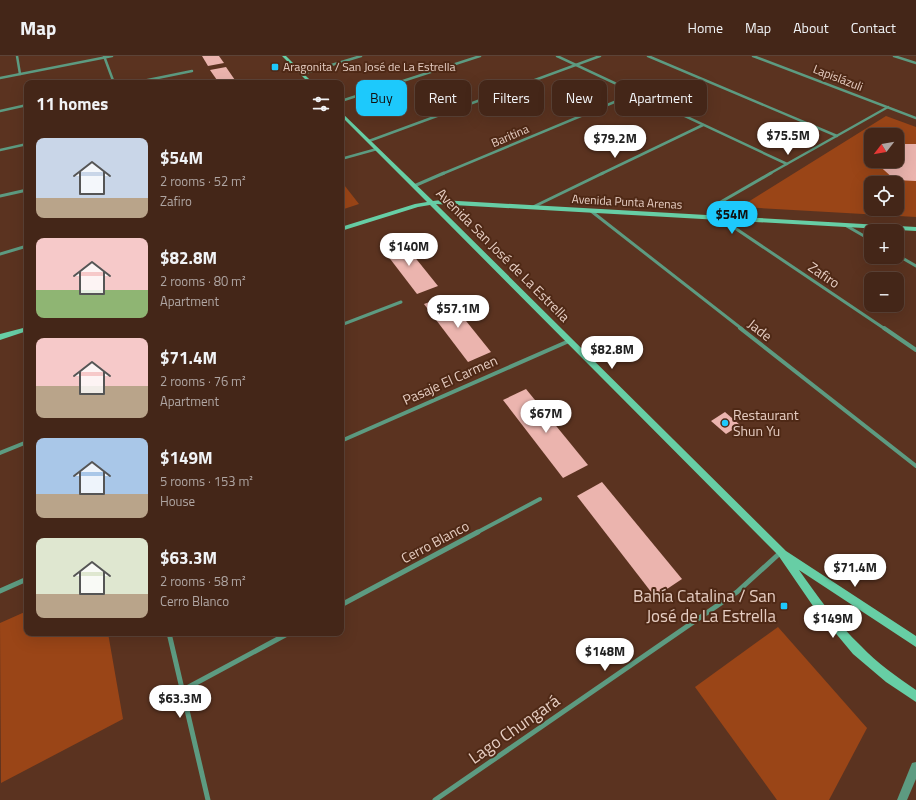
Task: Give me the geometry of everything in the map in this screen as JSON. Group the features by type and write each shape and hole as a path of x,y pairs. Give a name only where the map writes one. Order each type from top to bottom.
{"main road":[{"path":"284,56 308,80"},
{"name":"Avenida San José de La Estrella","path":"344,116 781,552 816,603 857,650 890,678 916,697"},
{"name":"Avenida Punta Arenas","path":"344,228 430,202 916,229"},
{"path":"0,337 24,330"},
{"name":"Avenida San José de La Estrella","path":"781,552 916,642"}],"street":[{"path":"16,56 20,74"},
{"path":"0,78 112,56"},
{"path":"302,74 361,56"},
{"path":"344,100 480,56"},
{"path":"557,56 615,83"},
{"path":"369,141 600,56"},
{"path":"648,56 837,136"},
{"name":"Lapislázuli","path":"753,56 916,118"},
{"path":"894,56 916,63"},
{"path":"104,57 113,80"},
{"path":"148,80 192,71"},
{"name":"Baritina","path":"414,186 615,102"},
{"path":"0,111 24,106"},
{"path":"720,218 717,212 719,203 888,107"},
{"path":"684,116 787,164"},
{"path":"533,207 703,125"},
{"path":"0,150 24,145"},
{"path":"344,158 377,149"},
{"path":"0,196 24,191"},
{"name":"Jade","path":"591,211 916,466"},
{"name":"Zafiro","path":"720,218 916,350"},
{"path":"845,225 864,236"},
{"path":"0,254 24,247"},
{"path":"904,259 916,266"},
{"path":"344,324 401,302"},
{"name":"Pasaje El Carmen","path":"344,440 569,341"},
{"path":"0,453 24,443"},
{"name":"Cerro Blanco","path":"344,603 540,499"},
{"name":"Lago Chungará","path":"435,800 737,592 781,552"},
{"path":"0,591 24,580"},
{"path":"170,636 208,800"},
{"path":"182,690 283,636"},
{"path":"902,800 916,767"}],"shaded area":[{"path":"886,116 916,127 916,217 898,216 904,216 904,176 864,176 864,214 740,207 864,130 864,168 904,168 904,128 867,128"},
{"path":"344,185 359,204 344,209"},
{"path":"24,612 24,636 109,636 123,719 1,783 0,623"},
{"path":"778,627 867,728 829,800 777,800 695,687"}],"building":[{"path":"202,56 219,56 224,63 208,66"},
{"path":"226,67 235,80 217,80 210,70"},
{"path":"904,144 916,144 916,181 904,180 904,176 891,176 882,168 904,168"},
{"path":"401,240 438,286 417,294 381,247"},
{"path":"446,296 491,352 468,362 424,304"},
{"path":"526,389 588,465 563,478 503,400"},
{"name":"Restaurant Shun Yu","path":"725,412 740,425 726,434 711,421"},
{"path":"602,482 682,579 655,597 577,496"}],"place":[{"name":"Aragonita / San José de La Estrella","path":"275,67"},
{"name":"Restaurant Shun Yu","path":"725,423"},
{"name":"Bahía Catalina / San José de La Estrella","path":"784,606"}]}
